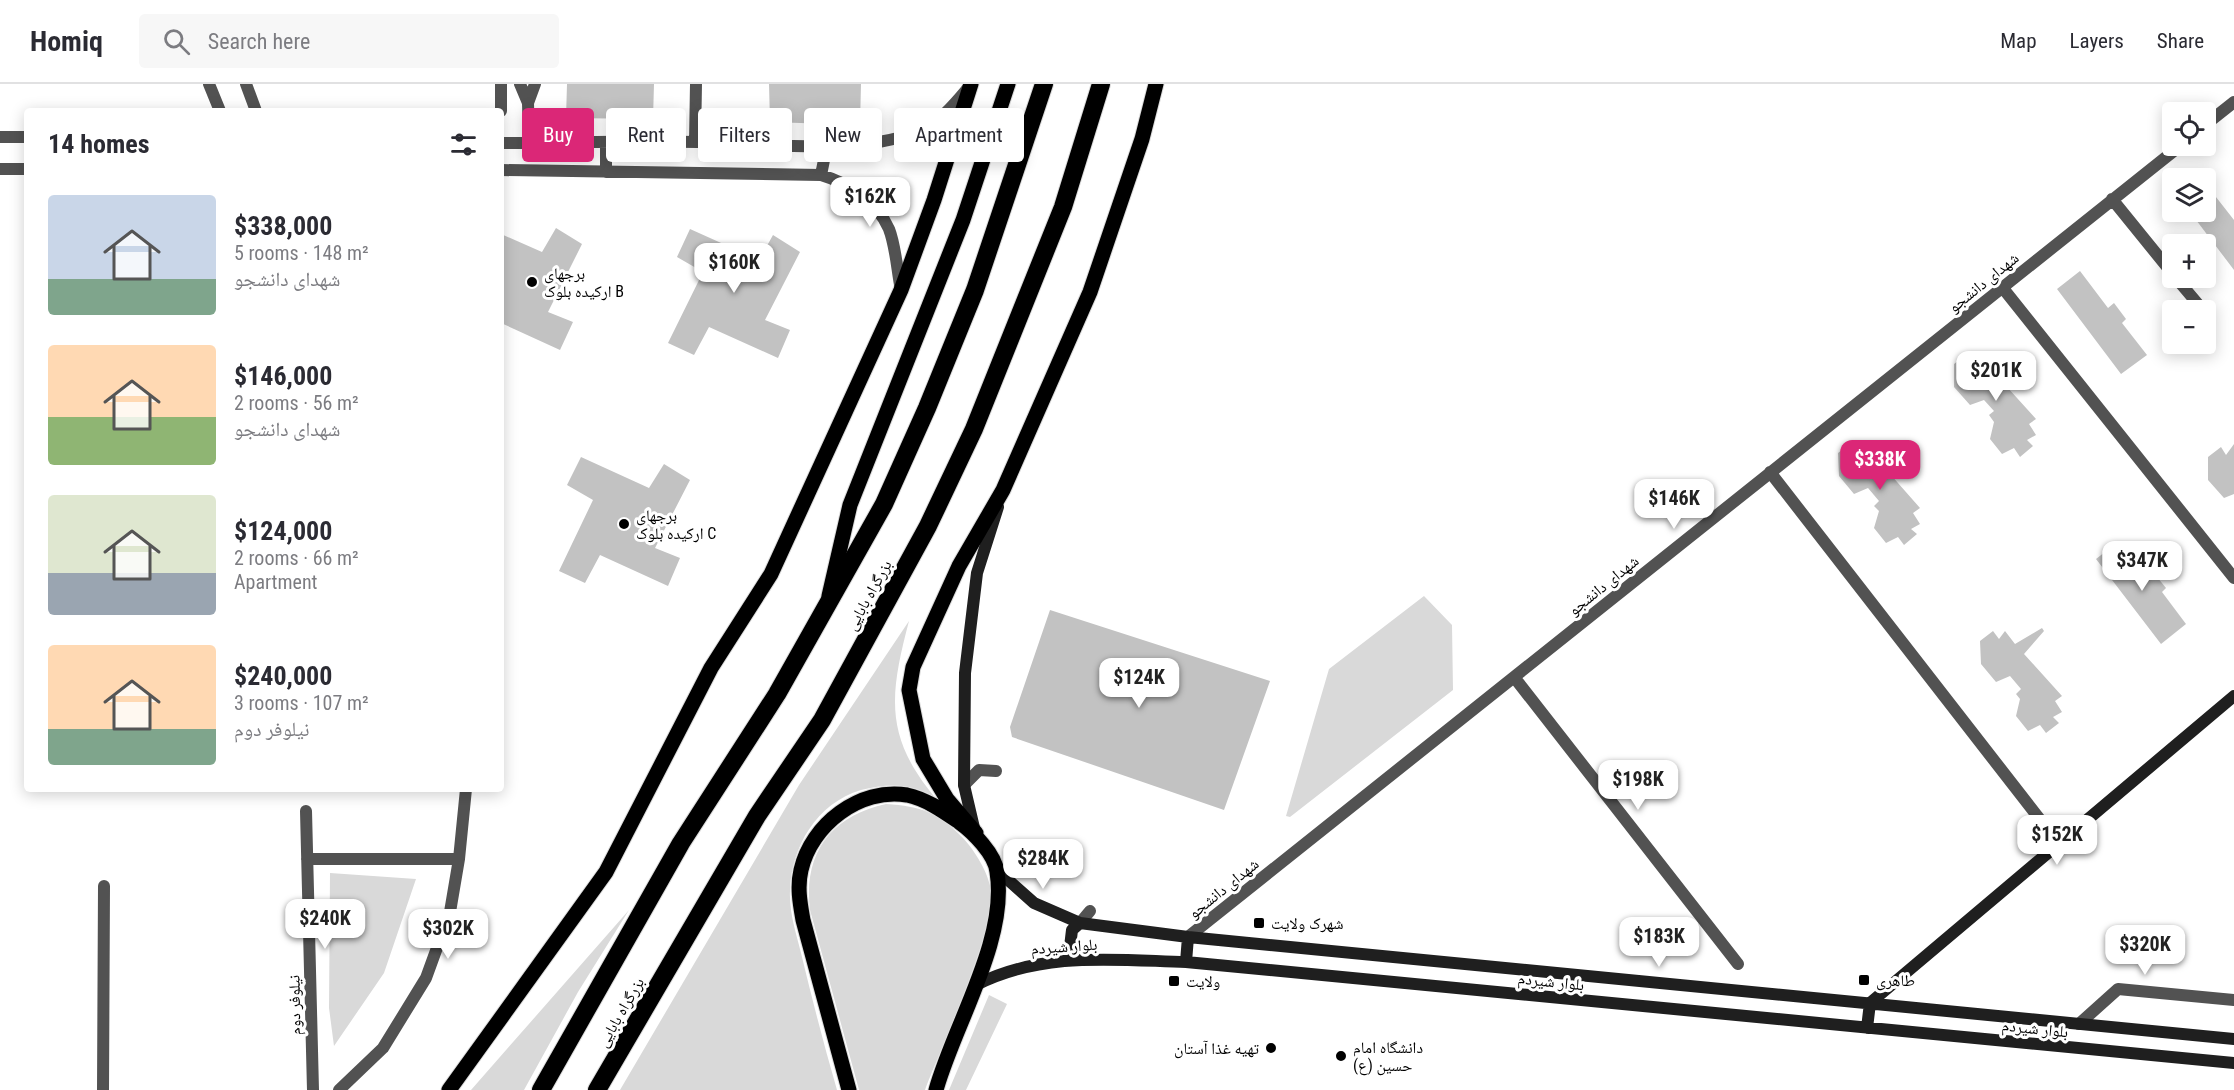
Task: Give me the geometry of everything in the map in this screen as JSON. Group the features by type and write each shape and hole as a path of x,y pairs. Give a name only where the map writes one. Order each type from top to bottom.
{"highway":[{"name":"بزرگراه بابایی","path":"541,1090 681,843 777,694 884,504 927,408 979,280 1044,84"},
{"name":"بزرگراه بابایی","path":"597,1090 757,816 822,720 928,526 974,429 1054,228 1101,84"}],"main road":[{"path":"449,1090 606,872 711,668 771,574 901,290 934,200 970,84"},
{"path":"829,599 850,506 963,220 1008,84"},
{"path":"976,833 964,785 965,673 977,573 1003,490 1090,292 1142,139 1156,84"},
{"path":"936,1090 976,986 997,911 997,870 976,833 947,799 923,759 909,690 913,667 959,566 1003,490"},
{"path":"1867,1028 1870,1003 2234,696"},
{"path":"849,1090 802,920 798,894 801,870 811,843 828,822 854,804 883,794 907,795 925,801 976,833"},
{"name":"بلوار شیردم","path":"997,870 1034,903 1080,923 1188,937 2234,1039"},
{"path":"1077,959 1070,947 1072,930 1080,923"},
{"path":"1186,962 1188,937"},
{"name":"بلوار شیردم","path":"976,986 1026,965 1077,959 1186,962 2234,1063"}],"street":[{"path":"209,84 219,108"},
{"path":"246,84 255,108"},
{"path":"501,84 501,108"},
{"path":"520,84 528,108"},
{"path":"528,103 535,84"},
{"path":"695,142 696,84"},
{"path":"882,141 917,132 947,114 970,84"},
{"path":"2216,116 2234,102"},
{"path":"0,137 24,137"},
{"path":"686,142 804,144"},
{"path":"504,144 522,143"},
{"path":"594,143 606,143"},
{"name":"شهدای دانشجو","path":"1188,937 2167,156"},
{"path":"606,162 606,172"},
{"path":"821,175 824,162"},
{"path":"0,169 24,169"},
{"path":"504,170 821,175 846,183 874,208 889,229 901,290"},
{"path":"2112,199 2162,261"},
{"path":"2002,287 2234,578"},
{"path":"2184,288 2194,300"},
{"path":"1770,472 2059,844"},
{"path":"1514,677 1738,964"},
{"path":"964,785 979,770 996,771"},
{"path":"339,1090 383,1048 426,978 450,912 459,859 466,792"},
{"name":"نیلوفر دوم","path":"306,811 313,1090"},
{"path":"307,859 459,859"},
{"path":"103,1090 104,886"},
{"path":"1080,923 1090,911"},
{"path":"2079,1024 2118,989 2234,1000"}],"shaded area":[{"path":"1424,596 1452,625 1453,690 1290,817 1286,816 1329,669"},
{"path":"909,621 898,672 895,695 896,716 908,757 920,778 938,801 920,790 891,785 861,790 845,796 819,816 809,829 795,858 792,875 790,899 793,922 837,1090 620,1090 799,785"},
{"path":"886,804 929,812 946,822 963,838 976,855 987,876 991,890 990,908 977,960 925,1090 859,1090 810,910 811,871 816,855 825,840 850,818"},
{"path":"330,873 416,879 384,973 334,1046 329,1008"},
{"path":"629,910 578,992 524,1090 471,1090"},
{"path":"989,995 1007,1004 966,1090 949,1090"}],"building":[{"path":"567,84 654,84 653,108 606,108 606,118 594,118 594,108 566,108"},
{"path":"769,84 861,84 860,108 804,108 804,123 792,123 792,108 770,108"},
{"path":"2216,197 2234,220 2234,270 2216,246 2216,234 2207,234 2198,222 2216,222"},
{"name":"برجهای ارکیده بلوک B","path":"556,228 582,244 548,312 573,322 560,350 504,324 504,235 542,252"},
{"path":"690,229 759,260 773,235 800,252 765,320 790,330 778,358 709,327 694,355 668,343 703,272 677,257"},
{"path":"2080,271 2108,308 2114,303 2126,319 2122,323 2147,355 2121,374 2057,289"},
{"path":"2016,352 2018,355 1998,377 2036,419 2029,424 2036,435 2027,440 2033,446 2020,457 2014,448 2002,454 1990,439 1994,422 1989,415 1994,411 1984,400 1970,405 1954,387 1954,364 1967,354 1973,362 1979,354 1989,367"},
{"path":"1903,441 1883,466 1920,508 1913,513 1920,524 1911,529 1917,534 1904,545 1898,537 1886,543 1874,528 1879,511 1874,506 1879,501 1868,488 1854,494 1839,476 1838,453 1851,443 1857,450 1863,443 1873,456"},
{"path":"2234,444 2234,494 2224,498 2208,480 2208,457 2221,447 2226,455"},
{"name":"برجهای ارکیده بلوک C","path":"581,457 649,488 664,464 690,480 655,548 680,558 668,586 600,555 585,583 559,571 593,500 567,485"},
{"path":"2119,541 2148,577 2153,572 2166,588 2162,592 2186,624 2161,644 2096,559"},
{"path":"1050,610 1270,681 1224,810 1012,737 1010,727"},
{"path":"2042,628 2044,631 2024,654 2062,696 2055,701 2062,712 2053,717 2059,723 2046,733 2040,725 2028,731 2016,716 2020,699 2016,694 2021,689 2010,676 1996,682 1981,664 1980,641 1993,631 1999,639 2005,631 2015,644"}],"place":[{"name":"برجهای ارکیده بلوک B","path":"532,282"},
{"name":"برجهای ارکیده بلوک C","path":"624,524"},
{"name":"شهرک ولایت","path":"1259,923"},
{"name":"طاهری","path":"1864,980"},
{"name":"ولایت","path":"1174,981"},
{"name":"تهیه غذا آستان","path":"1271,1048"},
{"name":"دانشگاه امام حسین (ع)","path":"1341,1056"}]}
